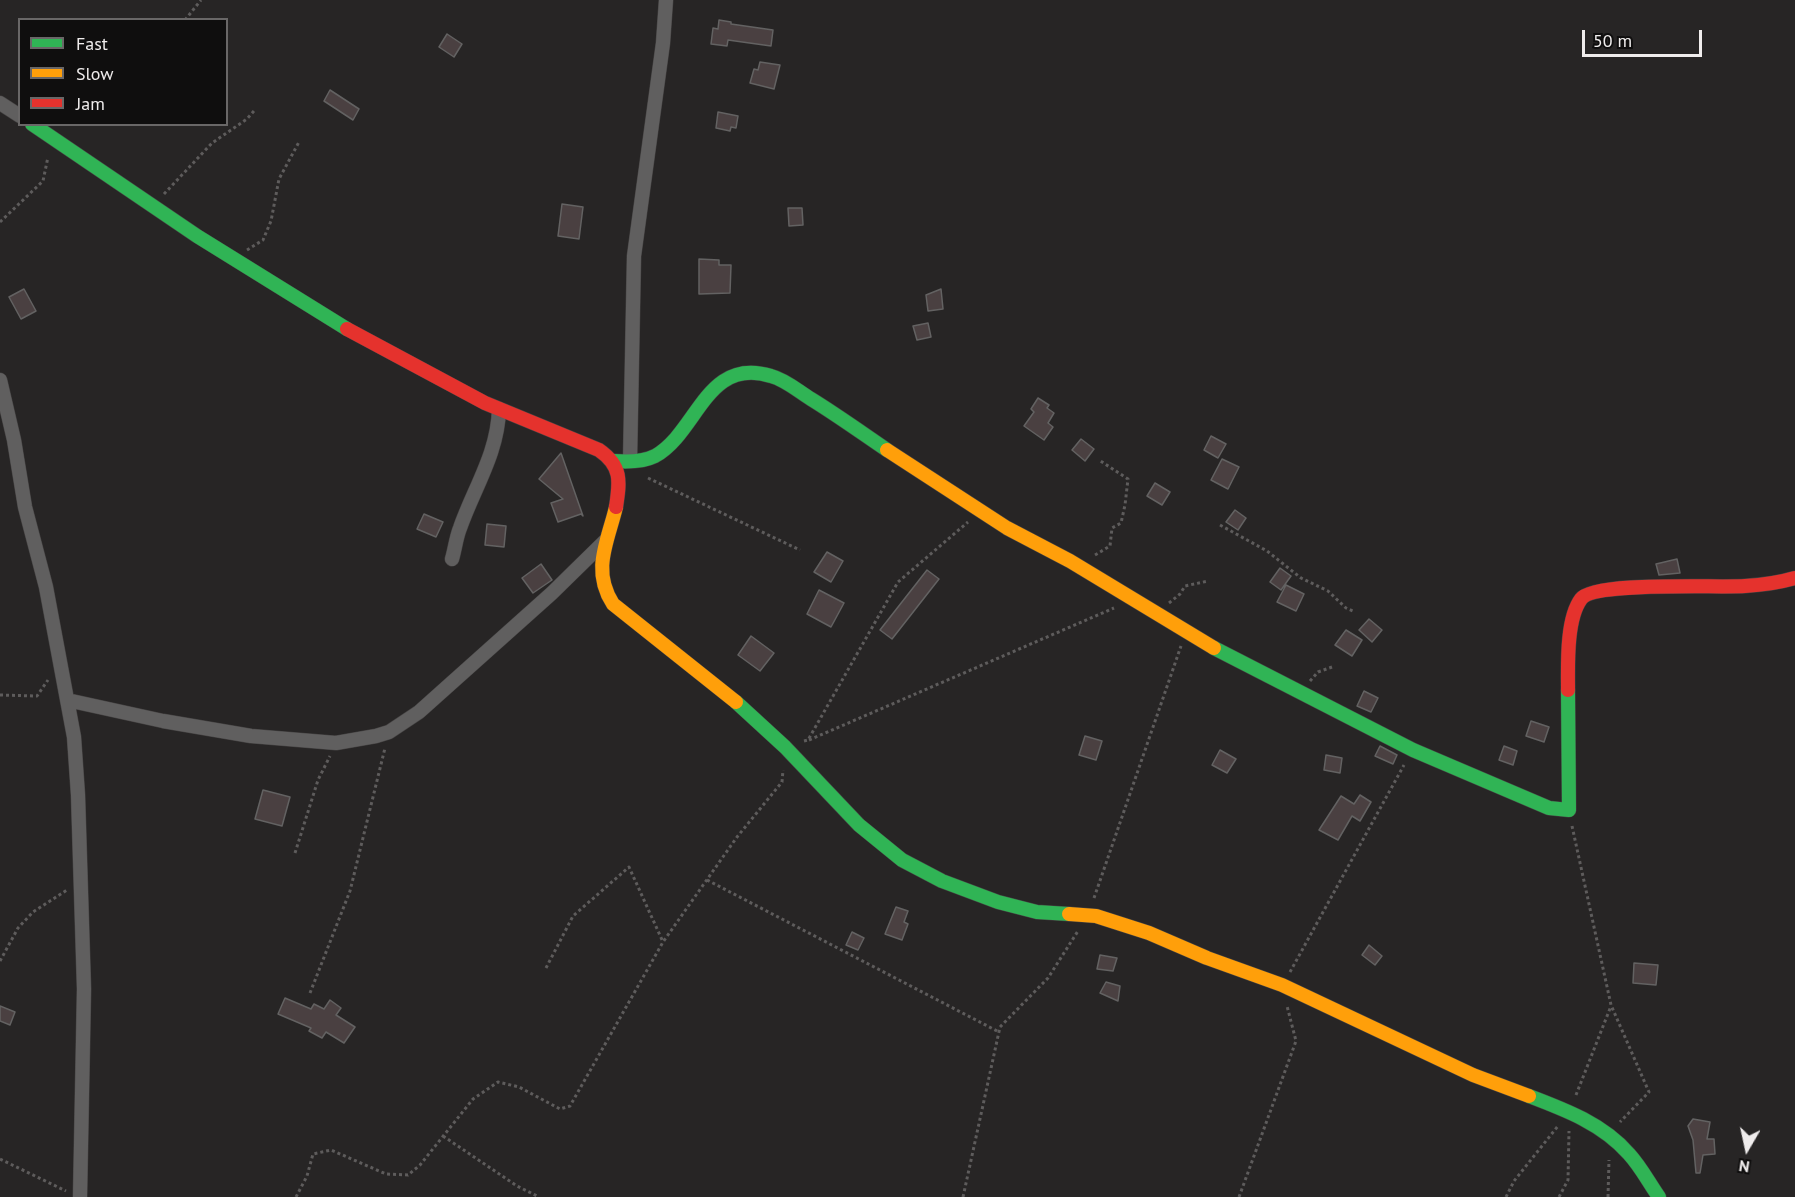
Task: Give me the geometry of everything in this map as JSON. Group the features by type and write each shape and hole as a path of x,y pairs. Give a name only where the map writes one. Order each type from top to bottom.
{"street":[{"path":"630,461 634,256 663,43 666,0"},
{"path":"0,103 18,115"},
{"path":"35,126 153,207 331,320 500,409 594,447 614,461 649,458 668,446 699,404 716,386 739,375 763,374 783,381 931,481 1011,530 1078,565 1186,631 1298,693 1361,722 1413,750 1549,808 1569,810 1566,708 1571,625 1574,611 1582,597 1590,593 1620,588 1758,586 1782,583 1795,578"},
{"path":"0,380 14,440 25,507 46,587 74,737 81,880 84,1037 80,1194"},
{"path":"452,559 460,529 490,459 500,409"},
{"path":"614,461 619,485 602,557 602,576 606,594 613,604 708,678 785,747 859,825 912,866 965,891 1014,907 1050,914 1089,915 1129,925 1207,958 1282,985 1473,1075 1569,1111 1604,1131 1630,1155 1659,1197"},
{"path":"67,700 163,721 251,736 336,743 359,741 389,732 419,712 552,593 607,540"}],"path":[{"path":"187,18 201,0"},
{"path":"153,207 212,143 247,119 254,111"},
{"path":"0,222 43,181 53,139"},
{"path":"233,259 263,240 271,221 279,179 298,142"},
{"path":"1078,565 1110,546 1112,528 1121,523 1125,505 1128,479 1099,460"},
{"path":"645,476 800,550"},
{"path":"808,740 898,582 981,512"},
{"path":"1220,525 1266,551 1301,578 1328,591 1346,608 1355,612"},
{"path":"1156,614 1180,594 1185,586 1208,581"},
{"path":"296,1197 307,1176 313,1154 331,1150 386,1174 408,1175 420,1165 473,1098 498,1082 519,1087 560,1109 570,1106 663,942 737,837 782,782 785,747 808,740 1132,600"},
{"path":"963,1197 1000,1027 1048,978 1089,915 1186,631"},
{"path":"0,695 37,696 61,662"},
{"path":"1298,693 1318,672 1332,667"},
{"path":"309,993 350,891 389,732"},
{"path":"295,853 318,780 336,743"},
{"path":"1239,1197 1296,1041 1282,985 1413,750"},
{"path":"1569,810 1611,1005 1649,1092 1624,1120 1604,1131"},
{"path":"546,968 573,916 629,867 663,942"},
{"path":"0,961 18,928 33,912 81,880"},
{"path":"707,880 999,1032"},
{"path":"1506,1197 1514,1181 1569,1111 1611,1005"},
{"path":"1559,1197 1568,1180 1569,1111"},
{"path":"443,1136 517,1186 539,1197"},
{"path":"1608,1197 1609,1158"},
{"path":"0,1159 68,1191 80,1194"}],"building":[{"path":"719,20 773,30 771,46 728,40 727,46 711,44 713,28 718,29"},
{"path":"447,34 462,44 454,57 439,47"},
{"path":"760,62 780,65 774,89 750,83 754,69 758,70"},
{"path":"330,90 359,109 353,120 324,101"},
{"path":"718,112 738,116 736,128 731,127 730,131 716,128"},
{"path":"562,204 583,207 579,239 558,236"},
{"path":"788,208 802,208 803,225 789,226"},
{"path":"699,259 719,260 719,265 731,265 730,293 699,294"},
{"path":"24,289 36,311 21,319 9,297"},
{"path":"941,289 943,309 928,311 926,295"},
{"path":"928,323 931,337 917,340 913,326"},
{"path":"1038,398 1049,405 1047,408 1054,413 1048,423 1053,427 1044,440 1024,426 1034,412 1031,409"},
{"path":"1211,436 1226,444 1218,458 1204,450"},
{"path":"1081,439 1094,449 1085,461 1072,450"},
{"path":"561,453 583,516 581,514 558,522 551,503 563,499 539,479"},
{"path":"1222,459 1239,467 1228,489 1211,480"},
{"path":"1155,483 1170,492 1162,505 1147,496"},
{"path":"1235,510 1246,518 1238,530 1226,522"},
{"path":"424,514 443,522 436,537 417,529"},
{"path":"487,524 506,526 504,547 485,545"},
{"path":"827,552 843,561 831,582 814,572"},
{"path":"1677,559 1680,573 1659,575 1656,564"},
{"path":"541,564 552,580 533,593 522,578"},
{"path":"1280,568 1291,576 1281,590 1270,582"},
{"path":"927,570 939,579 892,639 880,630"},
{"path":"1286,585 1304,594 1296,611 1277,602"},
{"path":"819,590 844,603 831,627 807,614"},
{"path":"1369,619 1382,630 1372,642 1359,630"},
{"path":"1346,630 1362,640 1352,656 1335,645"},
{"path":"751,636 774,653 760,671 738,655"},
{"path":"1364,691 1378,698 1371,712 1357,706"},
{"path":"1531,721 1549,727 1544,742 1526,736"},
{"path":"1085,736 1102,741 1096,760 1079,755"},
{"path":"1380,746 1397,755 1393,764 1375,756"},
{"path":"1504,746 1517,751 1513,765 1499,760"},
{"path":"1220,750 1236,759 1227,773 1212,765"},
{"path":"1326,755 1342,758 1340,773 1324,770"},
{"path":"263,790 290,797 282,826 255,819"},
{"path":"1360,795 1371,802 1360,821 1352,816 1338,840 1319,830 1341,796 1354,804"},
{"path":"896,907 908,911 904,922 908,924 902,940 885,934"},
{"path":"852,932 864,938 858,950 846,945"},
{"path":"1369,945 1382,956 1375,965 1362,955"},
{"path":"1100,955 1117,958 1113,971 1097,969"},
{"path":"1634,963 1658,965 1656,985 1633,983"},
{"path":"1106,982 1120,986 1118,1001 1100,993"},
{"path":"285,998 311,1009 314,1004 324,1009 330,1000 341,1008 336,1015 355,1027 344,1043 326,1032 322,1038 309,1031 311,1028 278,1014"},
{"path":"0,1006 15,1012 10,1025 0,1021"},
{"path":"1693,1119 1710,1122 1707,1139 1714,1139 1715,1154 1703,1155 1700,1173 1696,1173 1693,1140 1688,1126"}],"traffic: fast":[{"path":"35,126 197,236 347,329"},
{"path":"614,461 640,460 655,456 670,445 717,386 732,377 749,373 771,376 787,383 887,450"},
{"path":"1214,648 1413,750 1549,808 1569,810 1568,690"},
{"path":"736,702 785,747 859,825 902,860 942,881 998,902 1037,912 1069,914"},
{"path":"1529,1096 1583,1119 1608,1134 1633,1159 1659,1197"}],"traffic: slow":[{"path":"887,450 1007,528 1070,561 1214,648"},
{"path":"616,507 602,567 606,591 613,604 736,702"},
{"path":"1069,914 1096,916 1149,933 1207,958 1282,985 1473,1075 1529,1096"}],"traffic: jam":[{"path":"347,329 485,403 599,450 616,468 618,475 616,507"},
{"path":"1568,690 1570,630 1581,599 1591,593 1658,586 1751,586 1795,578"}]}
